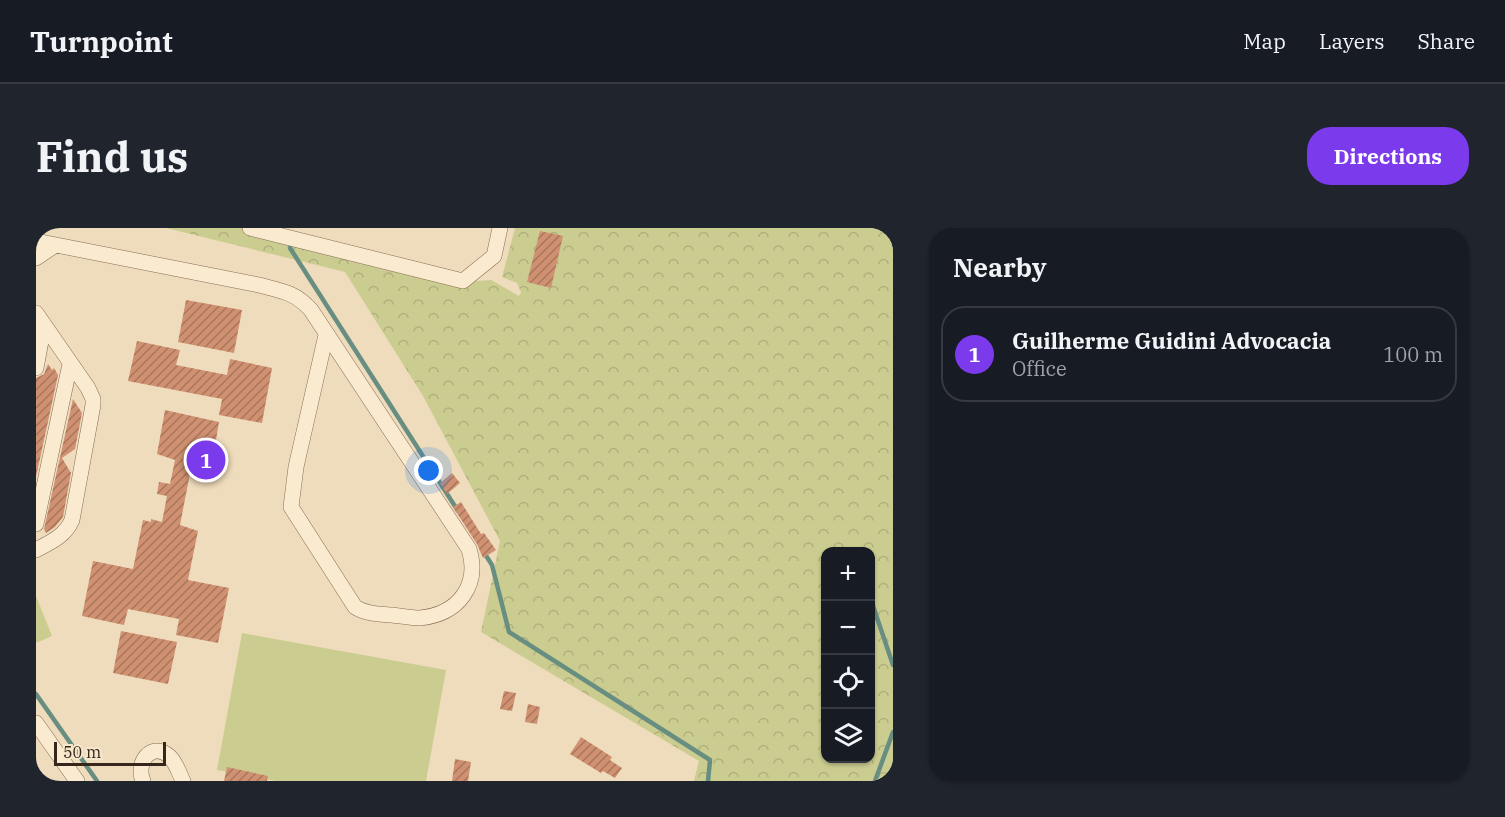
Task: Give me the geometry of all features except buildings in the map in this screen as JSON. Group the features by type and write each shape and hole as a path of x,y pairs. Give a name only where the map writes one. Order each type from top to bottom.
{"street":[{"path":"250,228 463,282 494,256 500,228"},
{"path":"36,241 259,285 301,299 310,310 469,549 473,563 469,587 461,600 434,615 419,618 395,616 363,612 356,607 291,507 298,457 326,335"},
{"path":"36,258 54,246"},
{"path":"36,550 62,536 68,530 72,520 93,405 92,393 40,319"},
{"path":"36,368 40,319"},
{"path":"36,524 70,363"},
{"path":"36,723 77,781"},
{"path":"143,781 139,770 142,760 149,754 158,752 166,753 171,758 183,781"}],"green space":[{"path":"166,228 261,228 476,281 491,280 519,296 521,292 517,283 502,277 515,228 893,228 893,781 694,781 699,761 481,632 500,541 423,396 345,272"},
{"path":"36,596 52,636 36,643"},
{"path":"242,633 446,670 426,781 276,781 217,770"}],"waterway":[{"path":"290,248 458,511"},
{"path":"483,551 492,565 509,632 710,760 708,781"},
{"path":"871,601 893,665"},
{"path":"36,694 97,781"},
{"path":"875,781 893,732"}],"place":[{"name":"Guilherme Guidini Advocacia","path":"206,460"}]}
